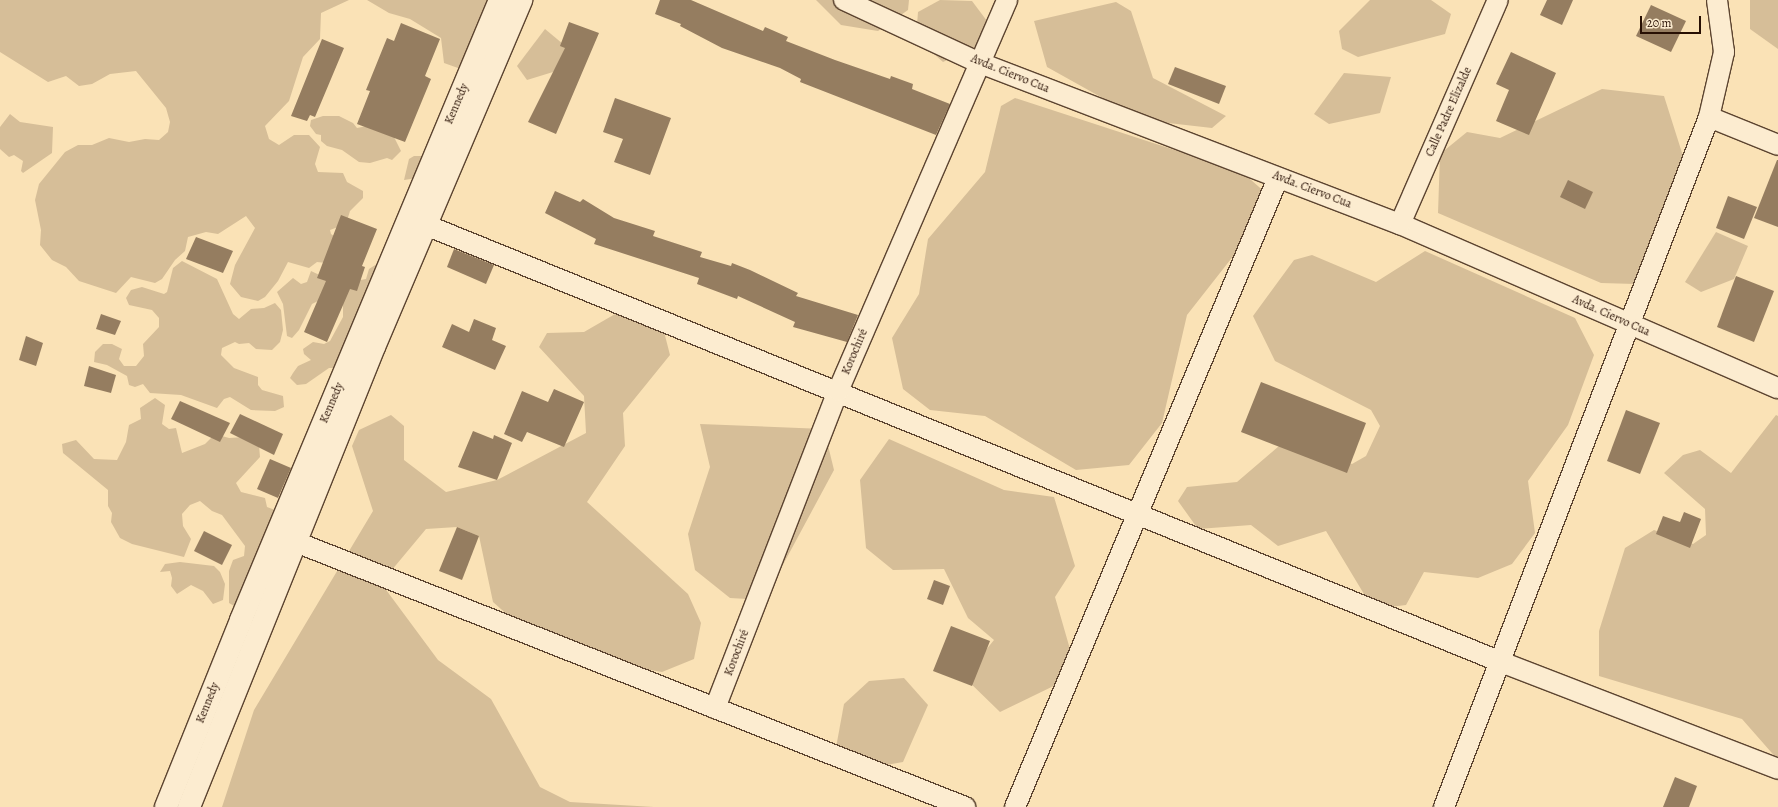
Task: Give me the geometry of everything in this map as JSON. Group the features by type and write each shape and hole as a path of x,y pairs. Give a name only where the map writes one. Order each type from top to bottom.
{"main road":[{"name":"Kennedy","path":"189,807 296,542 418,222 500,0"},
{"name":"Kennedy","path":"166,807 418,222 521,0"}],"street":[{"name":"Avda. Ciervo Cua","path":"844,0 980,63 1400,224 1778,388"},
{"name":"Korochiré","path":"715,708 838,392 1007,0"},
{"name":"Calle Padre Elizalde","path":"1400,224 1497,0"},
{"path":"1444,807 1501,662 1709,117 1724,52 1717,0"},
{"path":"1709,117 1778,145"},
{"path":"1015,807 1278,178"},
{"path":"418,222 1501,662 1778,768"},
{"path":"296,542 965,807"}],"shaded area":[{"path":"0,0 349,0 321,13 320,39 303,57 289,101 265,126 269,139 279,145 294,135 309,135 320,147 315,164 318,172 343,173 347,182 363,191 363,198 350,211 346,224 330,230 331,234 340,240 335,264 317,262 309,268 288,262 278,281 265,297 258,301 241,297 230,284 235,265 255,228 246,216 218,234 206,232 188,237 185,251 175,260 162,279 155,283 131,277 116,293 79,281 66,267 52,260 40,245 41,230 35,200 39,184 65,152 78,145 92,145 109,138 129,142 145,139 159,140 168,132 170,122 166,108 136,71 110,74 92,84 79,86 66,76 48,82 0,52"},
{"path":"367,0 493,0 472,60 458,68 444,63 441,38 410,19 389,13"},
{"path":"816,0 909,0 908,10 878,31 841,25"},
{"path":"940,0 972,1 990,25 985,42 943,62 916,38 918,12"},
{"path":"1370,0 1431,0 1451,14 1445,34 1358,57 1342,49 1339,31"},
{"path":"1750,0 1778,0 1778,49 1750,29"},
{"path":"1116,2 1131,11 1153,78 1226,116 1212,128 1142,120 1047,67 1034,21"},
{"path":"545,29 569,49 553,72 527,80 517,66"},
{"path":"1344,73 1391,77 1380,113 1329,124 1314,114"},
{"path":"1602,89 1664,96 1683,156 1635,284 1601,283 1438,213 1440,154 1467,132 1500,138"},
{"path":"1015,98 1242,172 1267,194 1267,213 1187,315 1162,423 1129,465 1076,470 985,416 930,410 903,389 892,338 919,294 928,239 985,172 1001,106"},
{"path":"10,114 20,122 53,127 52,153 23,173 21,171 23,161 14,155 9,157 0,149 0,127"},
{"path":"323,116 339,116 353,123 357,128 377,124 392,133 401,151 392,160 387,158 370,163 359,162 342,150 327,146 321,141 321,135 316,134 310,126 311,120"},
{"path":"414,156 427,156 417,178 404,180 409,159"},
{"path":"1716,232 1748,246 1734,279 1701,292 1685,282"},
{"path":"1425,251 1575,318 1594,355 1568,425 1528,481 1535,533 1512,564 1478,578 1424,572 1406,605 1373,609 1326,531 1278,546 1251,525 1198,529 1178,501 1187,487 1237,482 1286,440 1352,464 1366,456 1380,426 1371,410 1275,361 1253,316 1294,260 1312,255 1376,282"},
{"path":"383,260 371,292 363,298 362,307 340,368 329,368 306,384 297,385 290,378 298,366 311,360 304,354 303,349 313,342 324,344 330,341 343,317 343,290 355,281 366,279 369,269"},
{"path":"182,261 217,279 233,314 239,319 251,309 264,308 275,303 281,310 283,330 280,342 272,350 256,349 249,343 239,344 235,342 222,348 221,355 234,368 258,377 258,385 262,390 283,396 284,407 275,411 251,410 230,397 224,399 217,408 181,395 150,393 143,384 135,387 129,385 127,376 107,365 94,362 95,352 103,344 112,344 122,349 119,359 124,366 136,366 144,356 143,344 159,327 159,318 152,310 129,305 126,298 131,290 142,287 164,294 167,292 173,268"},
{"path":"311,271 328,279 322,299 312,304 299,330 292,338 287,336 283,304 277,292 293,278 301,284 307,282"},
{"path":"629,306 661,320 670,355 623,413 625,446 587,502 688,594 701,623 694,659 662,672 627,666 519,625 493,602 479,536 457,527 426,529 381,583 438,660 491,699 540,787 570,802 654,807 222,807 254,710 373,511 352,446 359,430 391,415 404,426 404,460 446,492 497,480 586,433 584,396 539,347 547,333 584,332"},
{"path":"155,398 165,405 162,424 169,429 176,428 182,453 205,444 215,434 229,438 246,437 259,445 260,457 236,483 241,492 265,498 267,507 275,510 248,614 229,603 229,571 233,560 244,556 245,546 222,515 212,511 200,501 190,505 182,514 183,526 191,539 184,557 132,544 120,538 111,522 112,513 108,506 108,490 63,453 62,444 76,440 94,459 117,460 126,442 129,425 141,419 140,408"},
{"path":"1776,415 1778,416 1778,760 1742,719 1599,676 1599,631 1625,548 1654,530 1693,544 1706,535 1705,509 1664,473 1683,455 1700,450 1731,473"},
{"path":"700,424 824,429 834,470 764,600 730,598 695,570 688,534 710,467"},
{"path":"889,439 1004,490 1054,497 1075,566 1055,597 1074,663 1068,679 1000,712 964,677 994,640 968,618 944,569 893,570 866,548 860,480"},
{"path":"180,562 214,566 220,572 225,584 223,600 213,604 203,591 191,585 177,594 171,586 172,578 170,571 160,572 165,564"},
{"path":"904,678 928,705 903,762 869,768 835,753 844,704 869,681"}],"building":[{"path":"660,0 691,0 763,31 765,27 788,37 786,41 835,60 890,79 891,76 913,84 912,89 950,104 936,135 800,82 801,79 780,68 722,48 680,26 681,24 655,14"},
{"path":"1547,0 1573,0 1562,25 1540,15"},
{"path":"1651,5 1686,21 1671,52 1636,36"},
{"path":"569,22 599,33 556,134 528,122 565,48 560,46"},
{"path":"401,23 440,39 425,76 431,79 405,142 357,124 370,91 366,90 387,38 394,41"},
{"path":"322,39 344,48 315,117 310,115 307,121 291,116"},
{"path":"1511,52 1556,73 1529,135 1496,121 1509,90 1496,84"},
{"path":"1175,67 1226,86 1219,104 1168,84"},
{"path":"615,98 671,118 650,175 614,162 623,139 603,132"},
{"path":"1778,160 1778,227 1754,218"},
{"path":"1568,180 1593,192 1585,209 1560,197"},
{"path":"555,191 580,202 583,199 614,218 655,231 653,236 702,252 700,257 731,266 732,263 798,293 796,296 858,315 847,342 793,327 795,322 738,296 737,299 697,284 699,278 594,244 596,239 545,213"},
{"path":"1728,196 1757,207 1744,239 1716,228"},
{"path":"341,215 377,229 362,266 365,267 357,291 350,289 327,342 304,332 326,281 317,278"},
{"path":"196,237 233,251 223,273 186,259"},
{"path":"454,249 494,265 486,284 447,267"},
{"path":"1736,276 1774,291 1754,342 1717,327"},
{"path":"101,314 121,321 115,335 96,329"},
{"path":"474,319 496,328 492,340 506,346 495,370 442,347 452,324 469,332"},
{"path":"26,336 43,343 36,366 19,360"},
{"path":"89,366 116,375 111,393 84,386"},
{"path":"1261,382 1366,423 1347,473 1241,432"},
{"path":"554,389 584,402 564,447 527,432 522,442 504,434 522,391 548,402"},
{"path":"180,401 230,423 220,442 171,419"},
{"path":"1626,410 1660,423 1640,474 1607,461"},
{"path":"240,414 283,434 274,455 230,433"},
{"path":"473,431 493,439 494,435 512,443 497,480 458,467"},
{"path":"270,459 291,468 278,498 257,489"},
{"path":"1684,512 1701,519 1690,548 1656,534 1663,516 1680,522"},
{"path":"457,527 479,536 462,580 439,571"},
{"path":"204,531 232,545 222,565 194,551"},
{"path":"934,580 950,586 943,605 927,599"},
{"path":"951,626 990,641 972,686 933,671"},
{"path":"1675,777 1697,786 1689,807 1663,807"}]}
